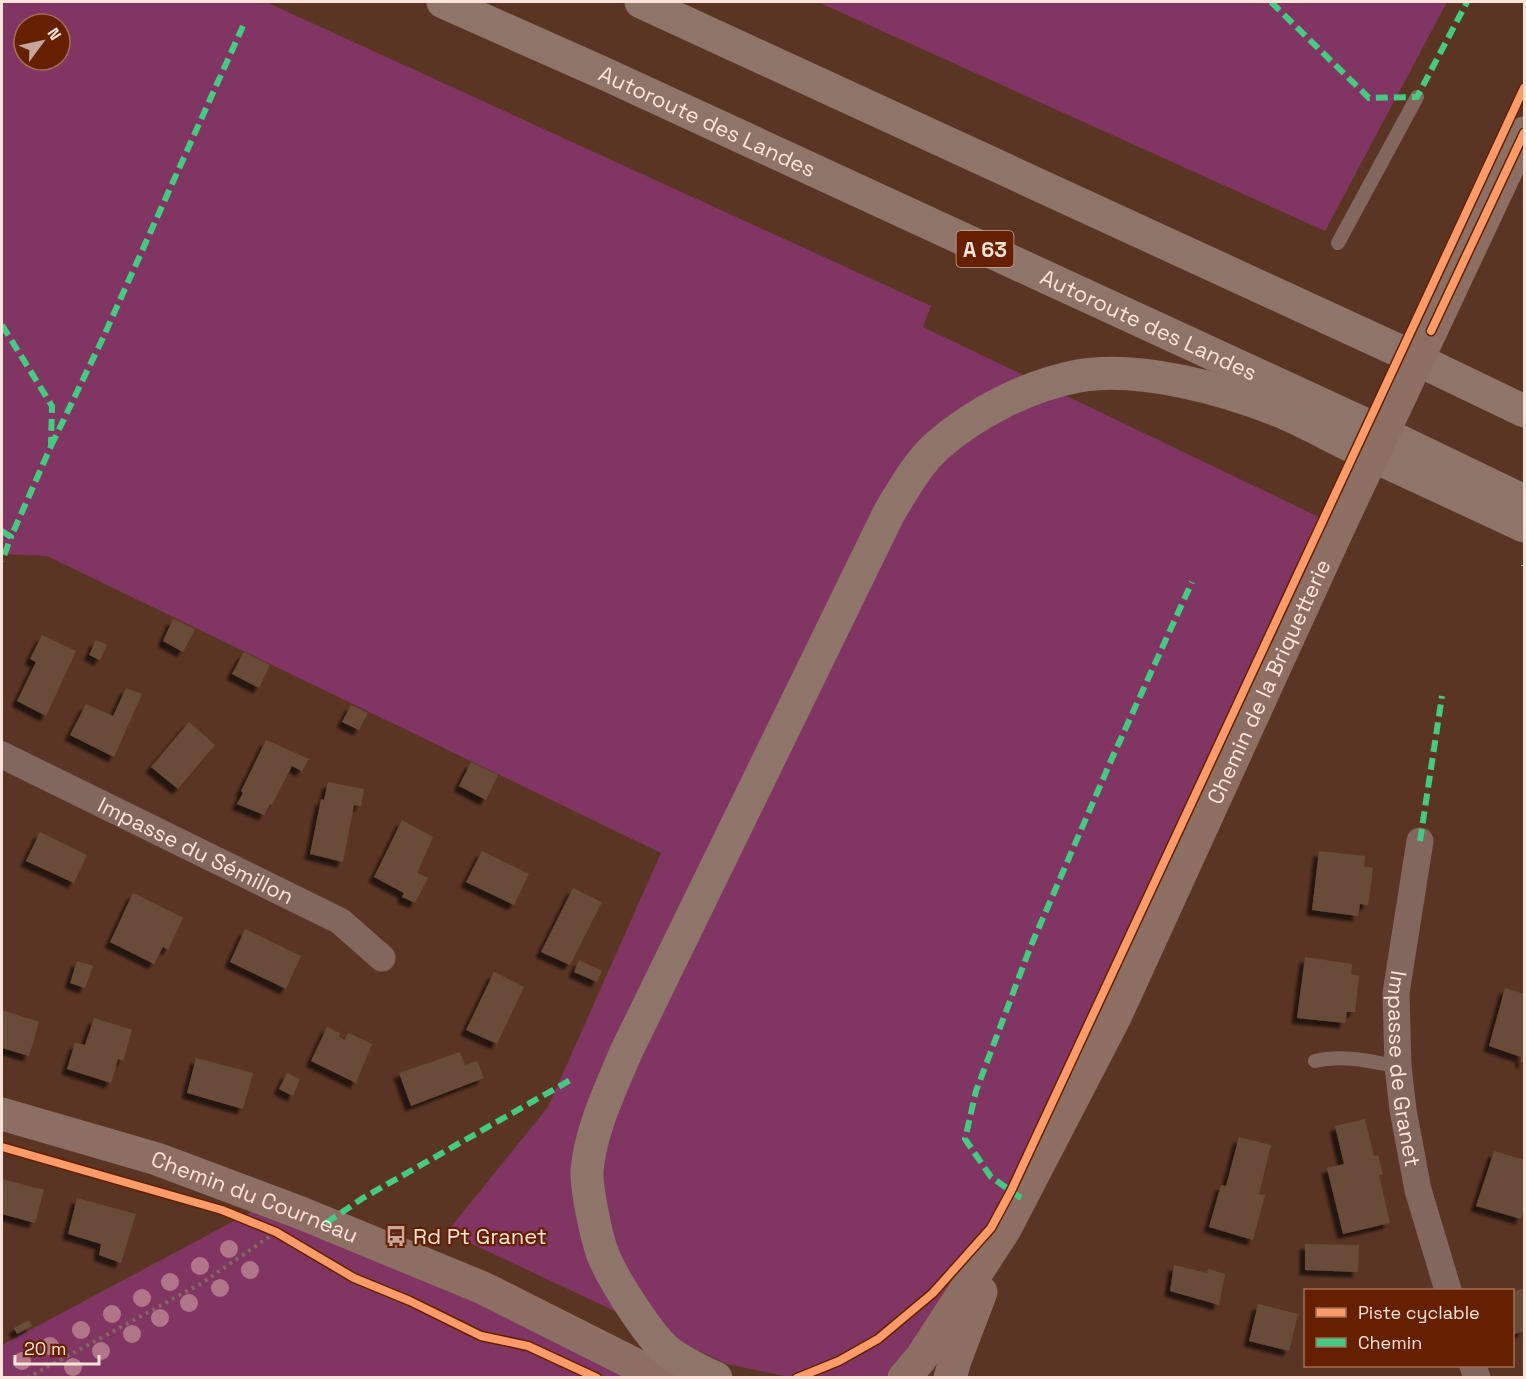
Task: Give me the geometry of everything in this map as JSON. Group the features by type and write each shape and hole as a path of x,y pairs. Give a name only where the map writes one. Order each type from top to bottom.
{"highway":[{"name":"Autoroute des Landes","path":"442,2 603,73 1349,417 1524,501"},
{"path":"641,2 1382,343 1524,411"},
{"path":"716,1377 694,1368 665,1349 642,1319 611,1269 602,1252 589,1196 587,1172 591,1146 604,1105 626,1052 889,513 909,480 936,447 970,422 1006,400 1044,384 1080,376 1120,374 1155,377 1218,391 1282,412 1524,526"}],"street":[{"name":"Chemin de la Briquetterie","path":"904,1377 921,1358 1005,1229 1115,1017 1339,526 1524,133"},
{"name":"Impasse du Sémillon","path":"2,755 340,921 382,958"},
{"name":"Impasse de Granet","path":"1420,841 1396,993 1398,1066 1403,1110 1418,1190 1448,1289"},
{"name":"Chemin du Courneau","path":"2,1114 158,1159 301,1213 483,1288 662,1377"},
{"name":"Chemin de la Briquetterie","path":"950,1377 1005,1229"}],"lane":[{"path":"1338,243 1417,97"},
{"path":"1316,1061 1342,1058 1398,1066"}],"path":[{"path":"265,1228 285,1238"},
{"path":"27,1377 202,1283 276,1232"}],"shaded area":[{"path":"2,2 266,2 931,306 923,327 1325,520 1115,1017 900,1377 789,1377 727,1364 447,1232 548,1107 661,853 47,556 2,554"},
{"path":"818,2 1447,2 1325,231"},
{"path":"277,1198 672,1378 2,1378 2,1345"}],"building":[{"path":"173,619 195,629 183,652 163,641"},
{"path":"42,635 76,651 46,716 17,701 36,662 30,659"},
{"path":"96,640 107,645 100,660 89,655"},
{"path":"244,652 270,665 259,688 232,674"},
{"path":"126,688 142,694 114,757 70,735 86,704 113,716"},
{"path":"351,705 368,713 359,730 342,722"},
{"path":"189,722 215,745 178,789 151,767"},
{"path":"266,740 309,759 302,771 292,766 272,805 270,804 264,815 237,804"},
{"path":"471,762 498,775 486,800 459,786"},
{"path":"328,782 364,789 361,806 354,805 343,862 310,854 321,799 324,800"},
{"path":"402,820 433,837 417,873 428,878 415,903 402,897 404,893 374,877"},
{"path":"40,832 87,855 74,883 26,861"},
{"path":"482,851 529,874 514,905 466,882"},
{"path":"1319,851 1365,856 1364,866 1373,868 1368,905 1360,904 1358,916 1312,910"},
{"path":"573,888 602,902 570,965 541,952"},
{"path":"133,893 183,918 168,950 163,947 154,964 110,942"},
{"path":"245,929 301,956 286,989 230,962"},
{"path":"1305,957 1352,964 1351,974 1359,976 1355,1012 1347,1012 1345,1023 1297,1018"},
{"path":"579,960 602,971 597,982 574,972"},
{"path":"77,961 93,966 85,988 70,983"},
{"path":"494,972 524,987 497,1044 466,1030"},
{"path":"1505,988 1524,994 1524,1063 1521,1062 1521,1057 1489,1046"},
{"path":"2,1010 39,1022 29,1056 2,1048"},
{"path":"94,1018 132,1030 123,1061 118,1059 111,1083 67,1069 75,1043 85,1045"},
{"path":"327,1027 340,1033 339,1037 345,1040 348,1033 372,1044 356,1083 311,1061"},
{"path":"460,1052 465,1065 477,1061 484,1078 411,1106 399,1073"},
{"path":"196,1058 253,1073 243,1109 187,1093"},
{"path":"287,1073 300,1079 293,1096 279,1089"},
{"path":"1365,1119 1374,1156 1378,1155 1383,1174 1379,1175 1390,1223 1343,1234 1327,1168 1344,1164 1335,1126"},
{"path":"1239,1137 1271,1145 1259,1194 1265,1195 1253,1240 1209,1227 1221,1185 1226,1186"},
{"path":"1494,1151 1524,1160 1524,1209 1521,1219 1476,1206"},
{"path":"2,1179 44,1190 35,1223 2,1214"},
{"path":"77,1198 136,1214 121,1263 99,1255 101,1244 68,1234"},
{"path":"1305,1244 1359,1245 1358,1272 1305,1270"},
{"path":"1174,1265 1207,1273 1208,1269 1225,1274 1219,1305 1170,1291"},
{"path":"1524,1288 1524,1331 1514,1334 1514,1291"},
{"path":"1258,1304 1298,1314 1289,1351 1249,1341"},
{"path":"29,1320 32,1326 17,1334 14,1328"}],"marked path":[{"path":"1271,2 1369,98 1417,97 1467,2"},
{"path":"51,446 102,340 243,26"},
{"path":"2,325 52,406 51,446 11,537"},
{"path":"2,531 11,537 2,561"},
{"path":"1021,1198 991,1177 965,1139 976,1091 1030,948 1113,756 1192,582"},
{"path":"1420,841 1442,696"},
{"path":"326,1223 363,1198 574,1078"}],"cycle path":[{"path":"797,1378 839,1361 878,1339 933,1293 991,1228 1011,1191 1524,88"},
{"path":"1431,331 1524,133"},
{"path":"2,1147 222,1210 276,1232 354,1278 410,1301 481,1336 528,1346 597,1378"}],"place":[{"name":"Rd Pt Granet","path":"396,1236"}]}
